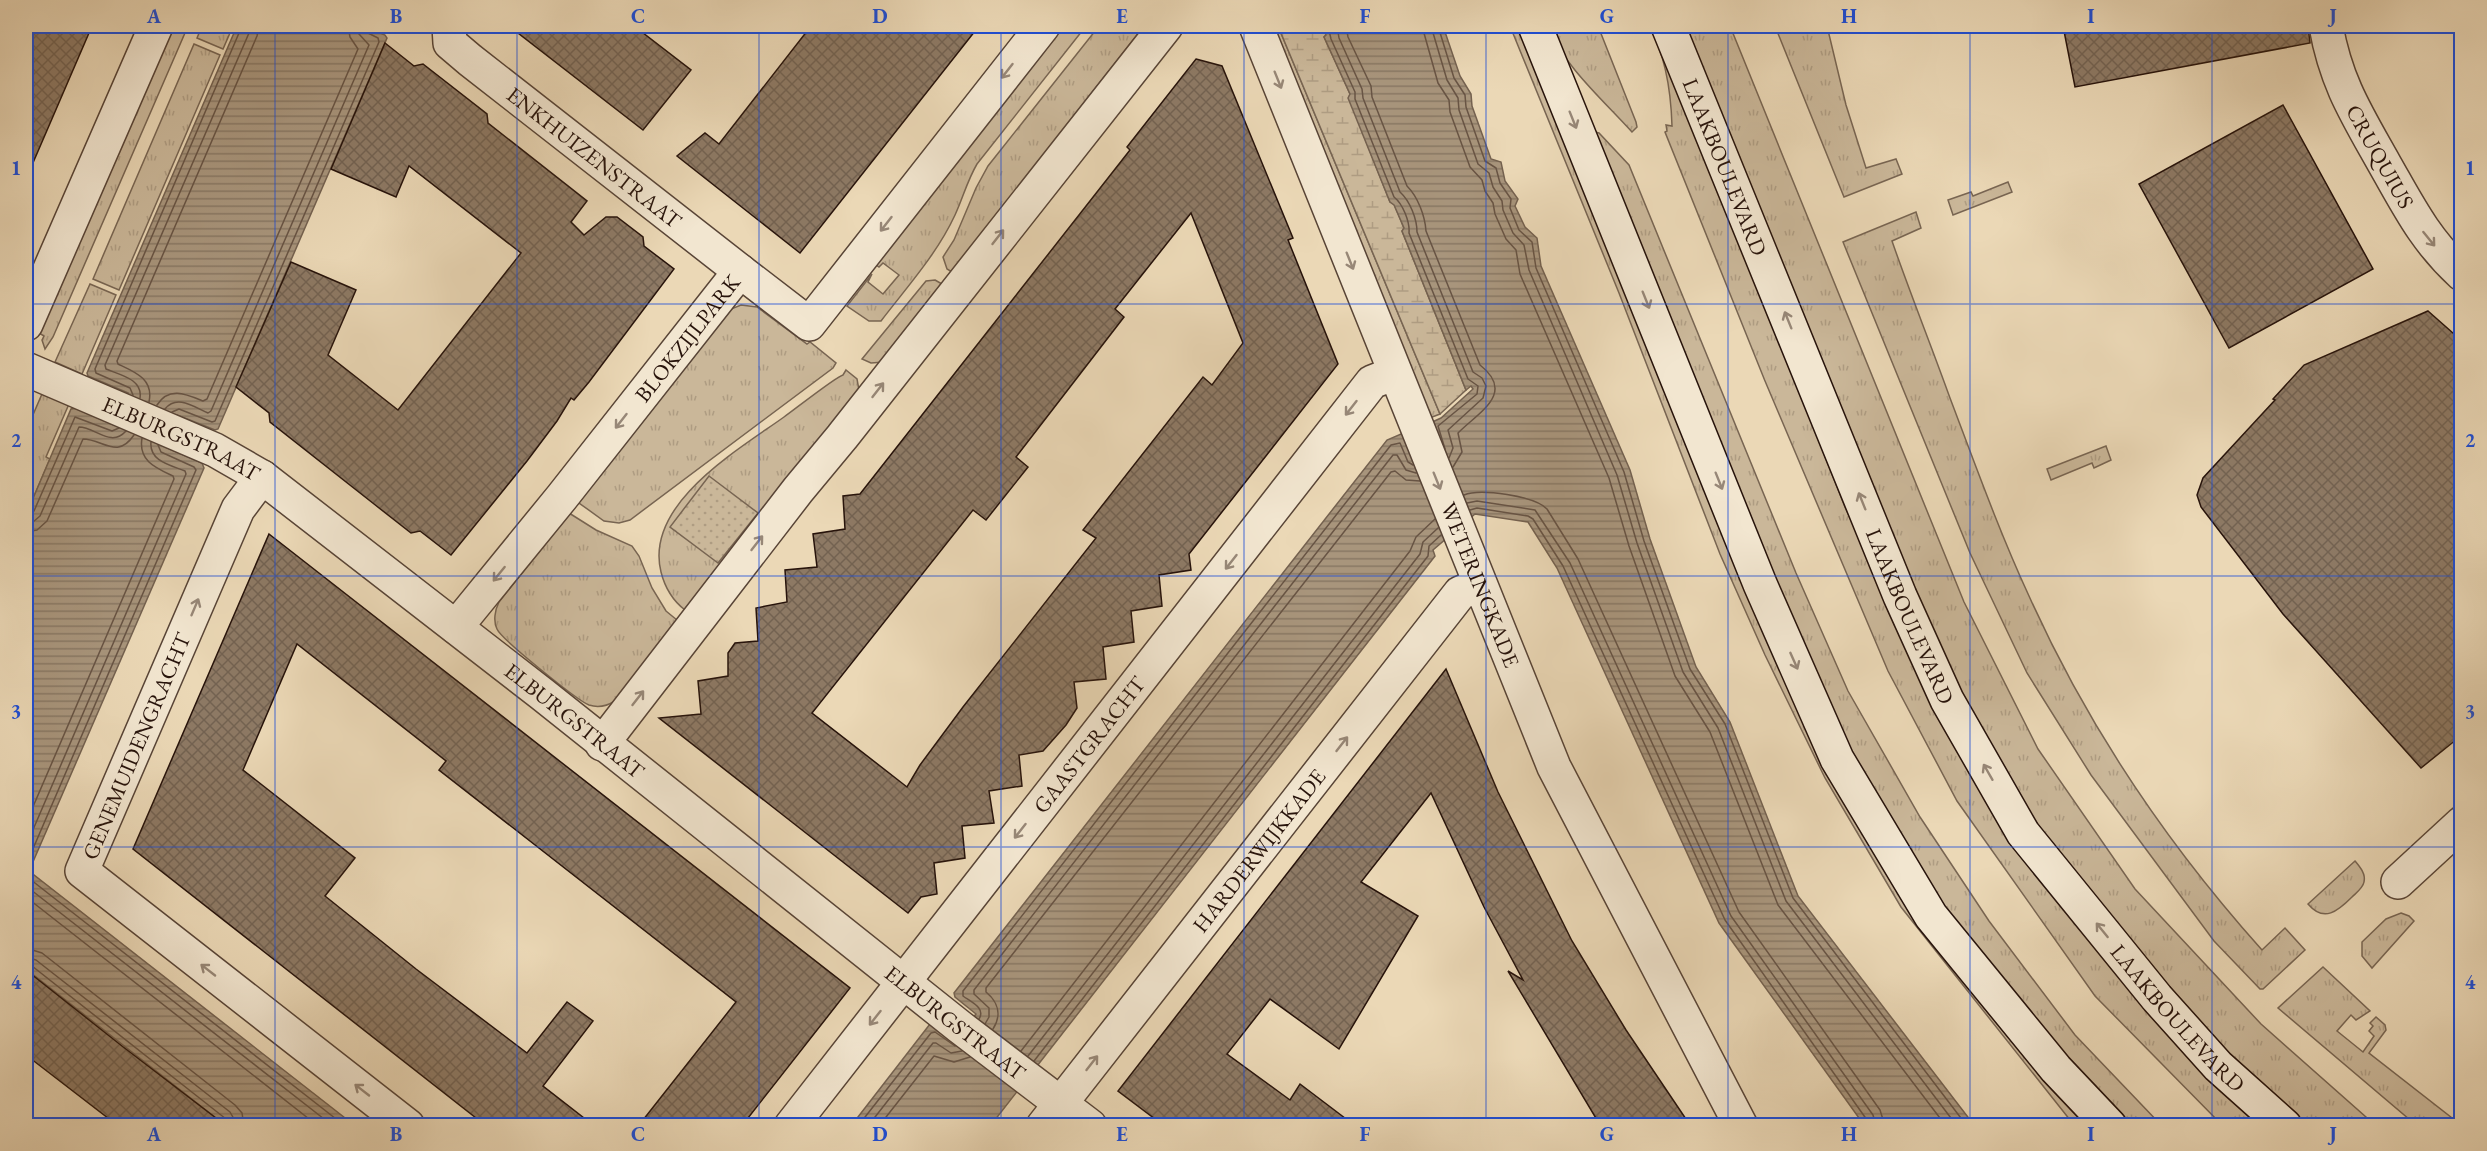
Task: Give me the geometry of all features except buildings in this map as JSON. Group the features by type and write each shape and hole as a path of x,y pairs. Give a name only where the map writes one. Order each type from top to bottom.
{"street":[{"path":"26,324 156,26"},
{"name":"BLOKZIJLPARK","path":"456,627 740,271 809,324 1043,26"},
{"path":"602,744 798,490 1166,26"},
{"name":"WETERINGKADE","path":"1256,26 1554,767 1741,1125"},
{"path":"1535,26 1760,584 1837,759 1931,916 2056,1069 2110,1125"},
{"name":"LAAKBOULEVARD","path":"1668,26 1900,596 1947,700 2023,833 2157,998 2218,1066 2285,1125"},
{"name":"CRUQUIUS","path":"2326,26 2332,59 2346,95 2422,232 2442,256 2462,274"},
{"name":"ENKHUIZENSTRAAT","path":"450,34 740,271"},
{"name":"ELBURGSTRAAT","path":"26,369 214,450 262,477 456,627 1011,1066 1052,1114 1090,1125"},
{"name":"GAASTGRACHT","path":"791,1125 1372,382 1395,373"},
{"name":"GENEMUIDENGRACHT","path":"262,477 238,509 82,871 408,1125"},
{"name":"HARDERWIJKKADE","path":"1052,1114 1460,593 1480,585"},
{"path":"2398,882 2462,823"}],"green space":[{"path":"172,26 188,26 53,337 45,349 42,340 44,336 39,333"},
{"path":"202,26 233,26 223,49 197,38"},
{"path":"1062,26 1086,26 977,164 955,215 931,257 881,321 869,321 847,306 872,274 868,282 883,294 899,275 883,263 879,267 875,264"},
{"path":"1099,26 1144,26 952,272 947,269 943,257 954,240 988,166"},
{"path":"1268,26 1278,26 1440,414 1427,419"},
{"path":"1278,26 1322,26 1326,35 1324,37 1350,94 1349,98 1390,202 1394,204 1404,228 1402,231 1466,390 1440,414"},
{"path":"1510,26 1521,26 1833,778 2091,1125 2074,1125 1901,907 1825,778 1765,655 1720,554 1619,293"},
{"path":"1547,26 1598,26 1636,122 1637,127 1632,132 1574,69"},
{"path":"1649,26 1655,26 1845,507 1937,705 2266,1125 2222,1125 2095,996 1957,801 1888,671 1765,381 1665,132 1667,131 1666,125 1672,126 1669,87 1660,50"},
{"path":"1679,26 1698,26 1701,32 1721,26 1730,26 1964,602 2038,749 2135,889 2261,1024 2375,1125 2304,1125 2226,1057 2065,864 1995,762 1957,695"},
{"path":"1775,26 1827,26 1846,105 1866,168 1896,159 1902,174 1844,197"},
{"path":"194,44 220,55 119,290 93,279"},
{"path":"1595,132 1599,133 1629,165 1796,573 1848,691 1920,817 1989,921 2075,1035 2161,1125 2122,1125 1979,957 1902,846 1834,717 1741,513"},
{"path":"2008,182 2012,192 1953,215 1948,200 1971,192 1973,196"},
{"path":"1916,212 1921,228 1892,241 1997,522 2052,644 2103,737 2132,782 2227,910 2262,950 2285,928 2305,950 2263,989 2260,989 2214,941 2091,775 2027,673 1970,553 1843,242"},
{"path":"935,280 942,284 884,362 871,363 862,359 926,281"},
{"path":"90,284 116,295 82,374 55,362"},
{"path":"741,305 757,307 807,344 810,342 836,363 833,368 630,520 619,523 604,521 579,503 731,309"},
{"path":"846,370 857,379 859,390 685,610 673,598 661,572 660,547 667,524 680,502 720,463 843,375"},
{"path":"42,394 69,404 46,457 50,459 26,515 26,431"},
{"path":"2106,446 2111,460 2094,468 2092,463 2051,480 2047,469"},
{"path":"709,476 758,513 718,563 670,527"},
{"path":"569,513 596,530 632,546 639,556 652,588 666,611 677,620 615,701 602,706 589,705 556,682 502,635 495,623 499,602"},
{"path":"2355,861 2364,876 2361,888 2331,913 2325,914 2314,910 2308,904"},
{"path":"2401,913 2414,921 2372,968 2362,956 2362,942 2386,919"},
{"path":"2323,967 2370,1011 2356,1020 2351,1015 2337,1031 2363,1052 2374,1036 2369,1031 2373,1026 2370,1023 2376,1017 2385,1025 2386,1030 2369,1053 2461,1125 2416,1125 2278,1008"}],"water":[{"path":"237,26 364,26 387,38 218,429 215,430 177,415 163,446 202,463 204,468 29,871 354,1125 225,1125 26,969 26,515 71,409 75,408 114,425 128,393 88,376 87,373"},
{"path":"1322,26 1443,26 1460,76 1471,94 1472,106 1491,159 1501,162 1505,181 1518,199 1515,206 1525,227 1537,238 1541,266 1630,470 1650,539 1696,667 1730,722 1798,896 1974,1125 1864,1125 1719,923 1557,568 1528,522 1475,514 1433,550 1435,556 991,1125 851,1126 930,1024 955,1040 976,1014 955,997 954,993 1387,440 1441,418 1473,389 1471,386 1466,390 1402,231 1404,228 1394,205 1390,202 1348,98 1350,94 1324,37 1326,35"}]}
